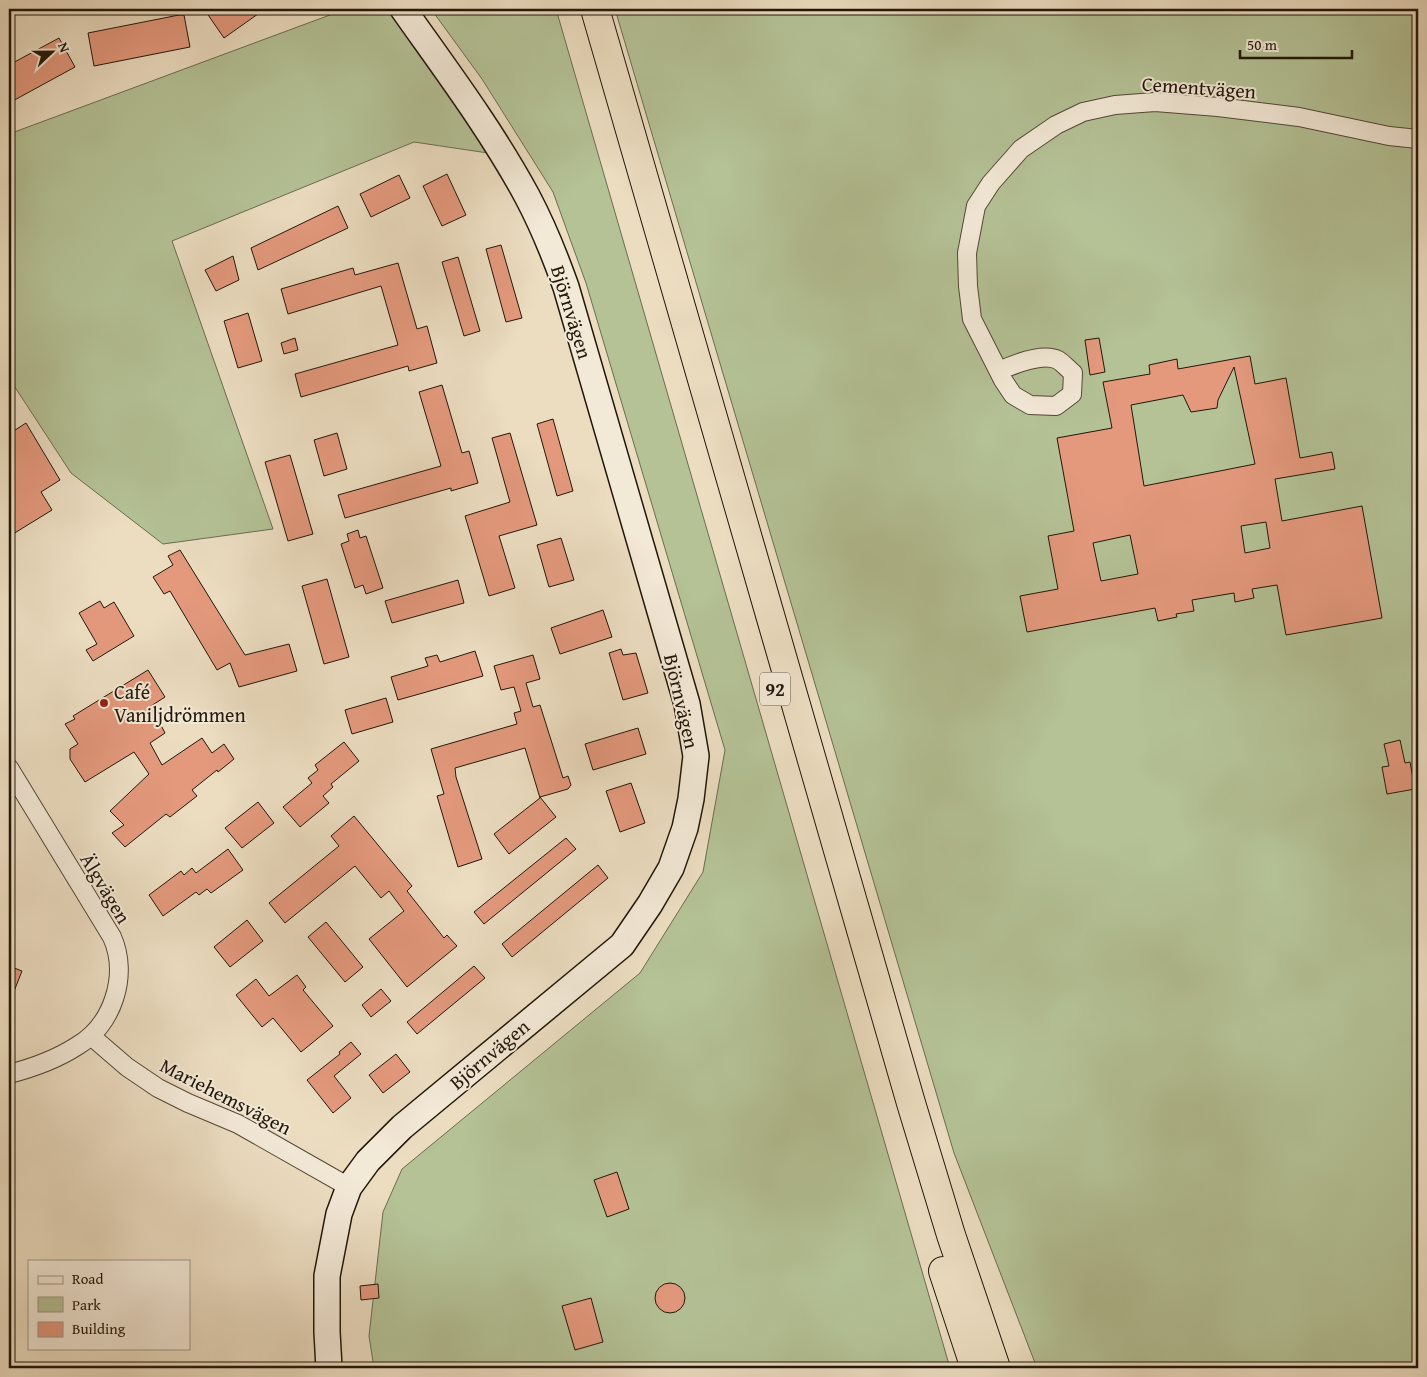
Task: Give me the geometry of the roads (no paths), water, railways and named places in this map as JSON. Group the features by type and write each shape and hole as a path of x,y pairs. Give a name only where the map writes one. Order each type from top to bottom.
{"highway":[{"name":"92","path":"577,9 945,1277 975,1368"},
{"name":"92","path":"596,9 911,1103 950,1235 996,1368"}],"street":[{"name":"Björnvägen","path":"330,1368 327,1332 327,1276 339,1214 349,1187 368,1161 402,1127 622,945 650,904 671,868 685,828 691,800 696,756 687,704 566,287 550,243 527,196 503,156 403,9"},
{"name":"Cementvägen","path":"999,372 972,319 967,253 976,206 991,183 1021,149 1056,125 1083,112 1115,105 1155,102 1218,107 1299,117 1389,136 1418,139"},
{"name":"Älgvägen","path":"9,768 107,929 116,948 120,972 116,992 109,1009 91,1036"},
{"name":"Mariehemsvägen","path":"91,1036 127,1067 158,1088 238,1124 349,1187"},
{"path":"9,1074 63,1054 91,1036"}],"place":[{"name":"Café Vaniljdrömmen","path":"104,703"}]}
